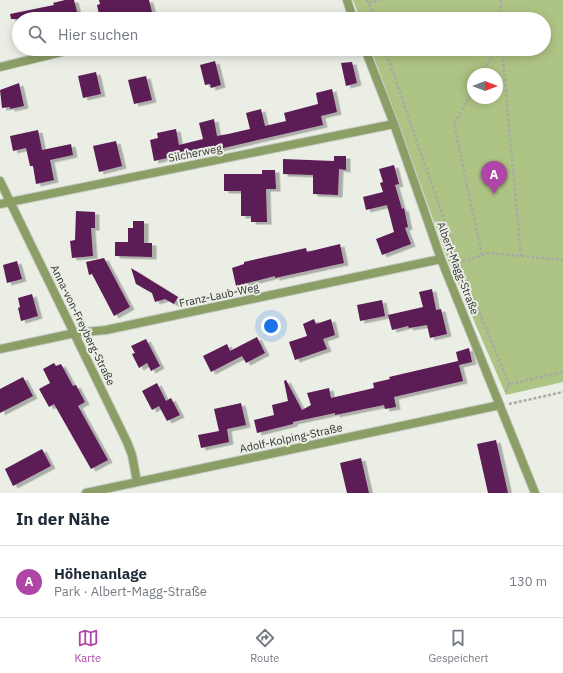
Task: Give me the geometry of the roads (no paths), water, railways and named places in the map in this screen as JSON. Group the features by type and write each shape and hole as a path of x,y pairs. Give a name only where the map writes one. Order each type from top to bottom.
{"street":[{"path":"347,0 351,12"},
{"path":"0,67 45,56"},
{"name":"Albert-Magg-Straße","path":"368,56 394,124 443,263 535,493"},
{"name":"Silcherweg","path":"0,204 394,124"},
{"name":"Anna-von-Freyberg-Straße","path":"0,181 127,442 134,461 137,482"},
{"name":"Franz-Laub-Weg","path":"0,349 75,333 106,330 426,264 443,263"},
{"name":"Adolf-Kolping-Straße","path":"86,493 500,406"}],"place":[{"name":"Höhenanlage","path":"494,194"}]}
